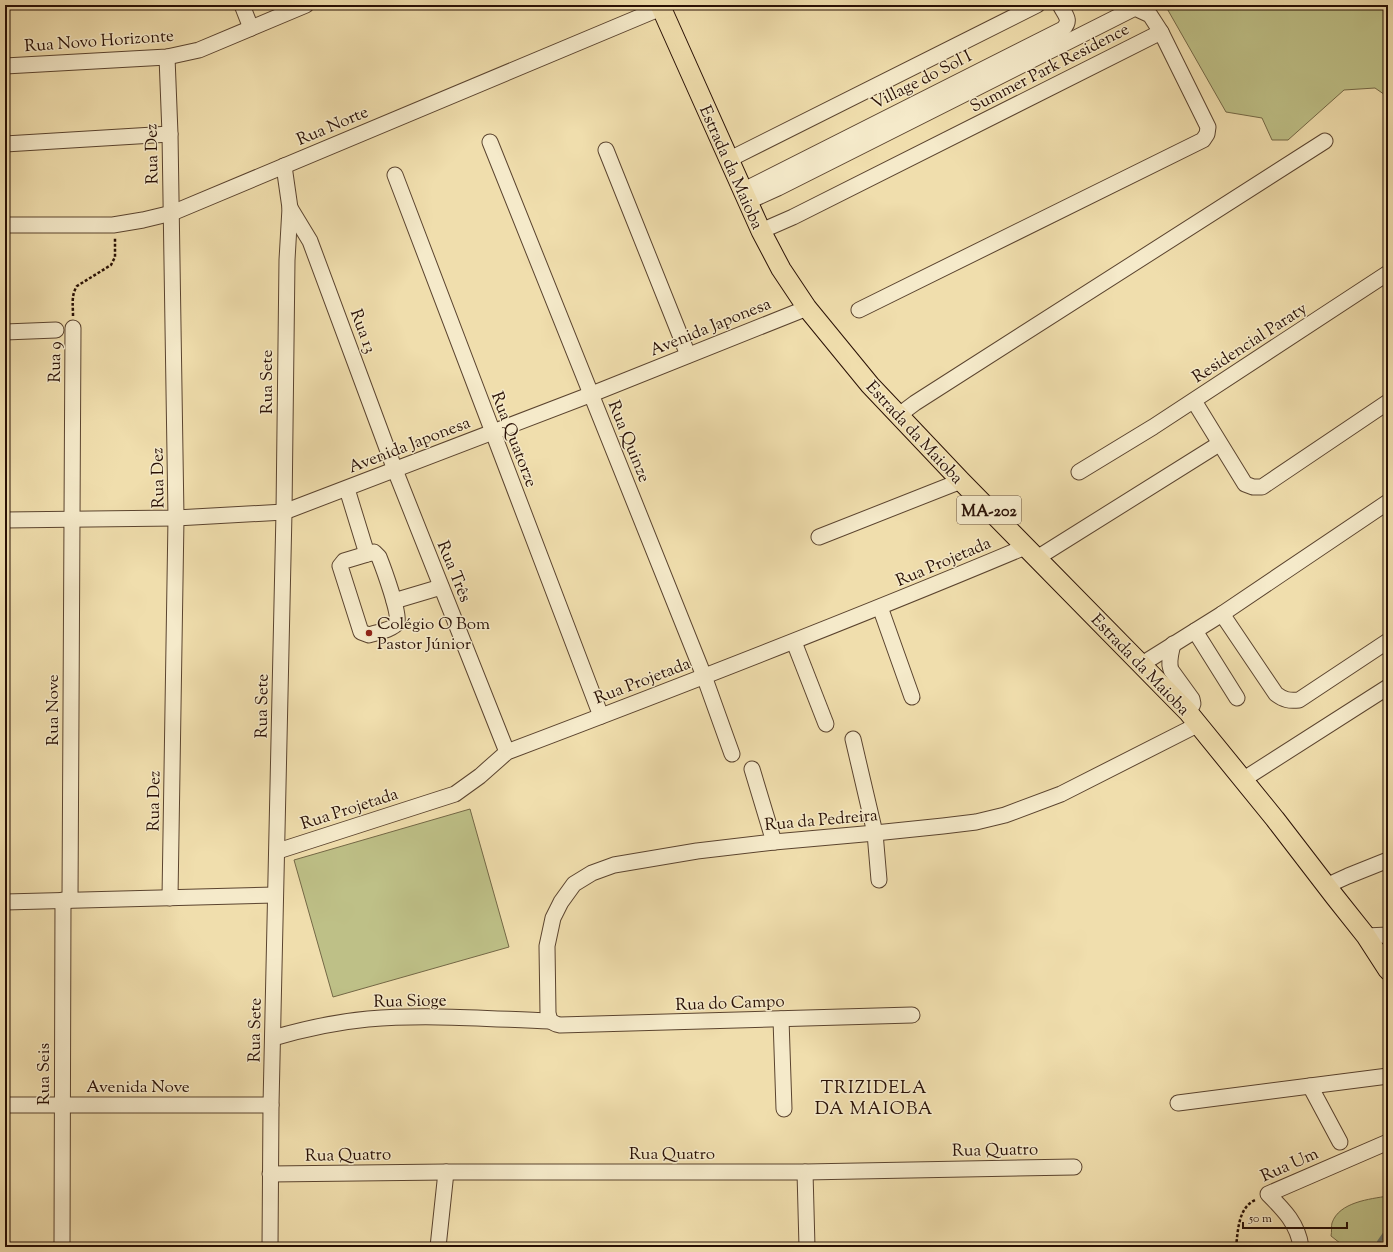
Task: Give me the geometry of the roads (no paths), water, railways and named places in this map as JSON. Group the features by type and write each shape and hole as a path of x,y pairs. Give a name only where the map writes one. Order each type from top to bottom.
{"main road":[{"name":"Estrada da Maioba","path":"661,7 744,196 781,269 807,308 870,385 961,481 1142,664 1193,718 1244,779 1366,936 1388,970"}],"street":[{"path":"242,5 251,28"},
{"name":"Rua Novo Horizonte","path":"5,66 167,57 199,50 306,5"},
{"name":"Village do Sol I","path":"728,160 1037,5"},
{"name":"Village do Sol I","path":"744,196 772,176 1062,29 1067,24 1068,20 1060,5"},
{"name":"Rua Norte","path":"5,225 112,225 172,213 661,7"},
{"path":"744,196 778,188 1135,8 1150,15 1208,127 1207,134 1203,140 859,310"},
{"name":"Summer Park Residence","path":"761,231 793,217 1160,32"},
{"name":"Rua Dez","path":"167,57 172,213 176,518 170,898"},
{"path":"5,144 170,134"},
{"path":"899,415 915,403 1325,141"},
{"name":"Rua Quinze","path":"490,142 704,676 732,754"},
{"path":"606,150 688,354"},
{"name":"Rua Sete","path":"270,1247 271,1105 275,895 278,851 287,260 290,208 284,166"},
{"name":"Rua Quatorze","path":"395,175 601,716"},
{"name":"Rua 13","path":"290,208 301,224 312,247 395,470"},
{"name":"Residencial Paraty","path":"1388,273 1194,401 1219,444 1245,484 1253,487 1262,487 1388,402"},
{"name":"Avenida Japonesa","path":"5,520 176,518 284,512 592,394 688,354 807,308"},
{"name":"Rua 9","path":"71,520 73,328"},
{"path":"5,332 56,330"},
{"path":"1079,472 1194,401"},
{"name":"Rua Projetada","path":"278,851 455,794 480,776 507,752 794,642 880,607 1031,552 1219,444"},
{"name":"Rua Três","path":"395,470 507,752"},
{"path":"819,537 961,481"},
{"path":"347,489 367,554"},
{"path":"1142,664 1222,614 1388,502"},
{"name":"Rua Nove","path":"67,900 71,520"},
{"path":"374,552 379,557 394,601 398,620 394,627 369,635 361,632 340,566 344,561 374,552"},
{"path":"394,601 441,587"},
{"path":"880,607 912,697"},
{"path":"1222,614 1276,694 1282,699 1289,701 1299,700 1388,641"},
{"path":"1195,631 1237,698"},
{"path":"794,642 826,724"},
{"path":"1173,644 1170,656 1171,670 1192,699 1193,718"},
{"path":"1244,779 1388,687"},
{"name":"Rua da Pedreira","path":"550,1021 548,1013 547,946 553,918 561,902 574,884 592,873 614,865 697,851 976,822 1005,816 1061,794 1193,718"},
{"path":"853,739 876,833 879,880"},
{"path":"752,768 774,842"},
{"path":"1326,886 1388,860"},
{"path":"5,902 275,895"},
{"name":"Rua Seis","path":"62,1247 62,1105 67,900"},
{"path":"1366,936 1388,935"},
{"name":"Rua do Campo","path":"550,1021 560,1025 912,1016"},
{"name":"Rua Sioge","path":"273,1038 318,1026 368,1019 436,1017 550,1021"},
{"path":"781,1019 784,1108"},
{"path":"1178,1103 1388,1076"},
{"path":"1310,1086 1340,1142"},
{"name":"Avenida Nove","path":"5,1105 271,1105"},
{"name":"Rua Um","path":"1301,1247 1295,1225 1285,1211 1268,1194 1388,1142"},
{"name":"Rua Quatro","path":"270,1174 446,1172 805,1172 1074,1167"},
{"path":"438,1247 446,1172"},
{"path":"805,1172 807,1247"}],"waterway":[{"path":"1378,1247 1379,1242 1388,1229"}],"place":[{"name":"Colégio O Bom Pastor Júnior","path":"369,633"}],"district":[{"name":"TRIZIDELA DA MAIOBA","path":"874,1097"}]}
